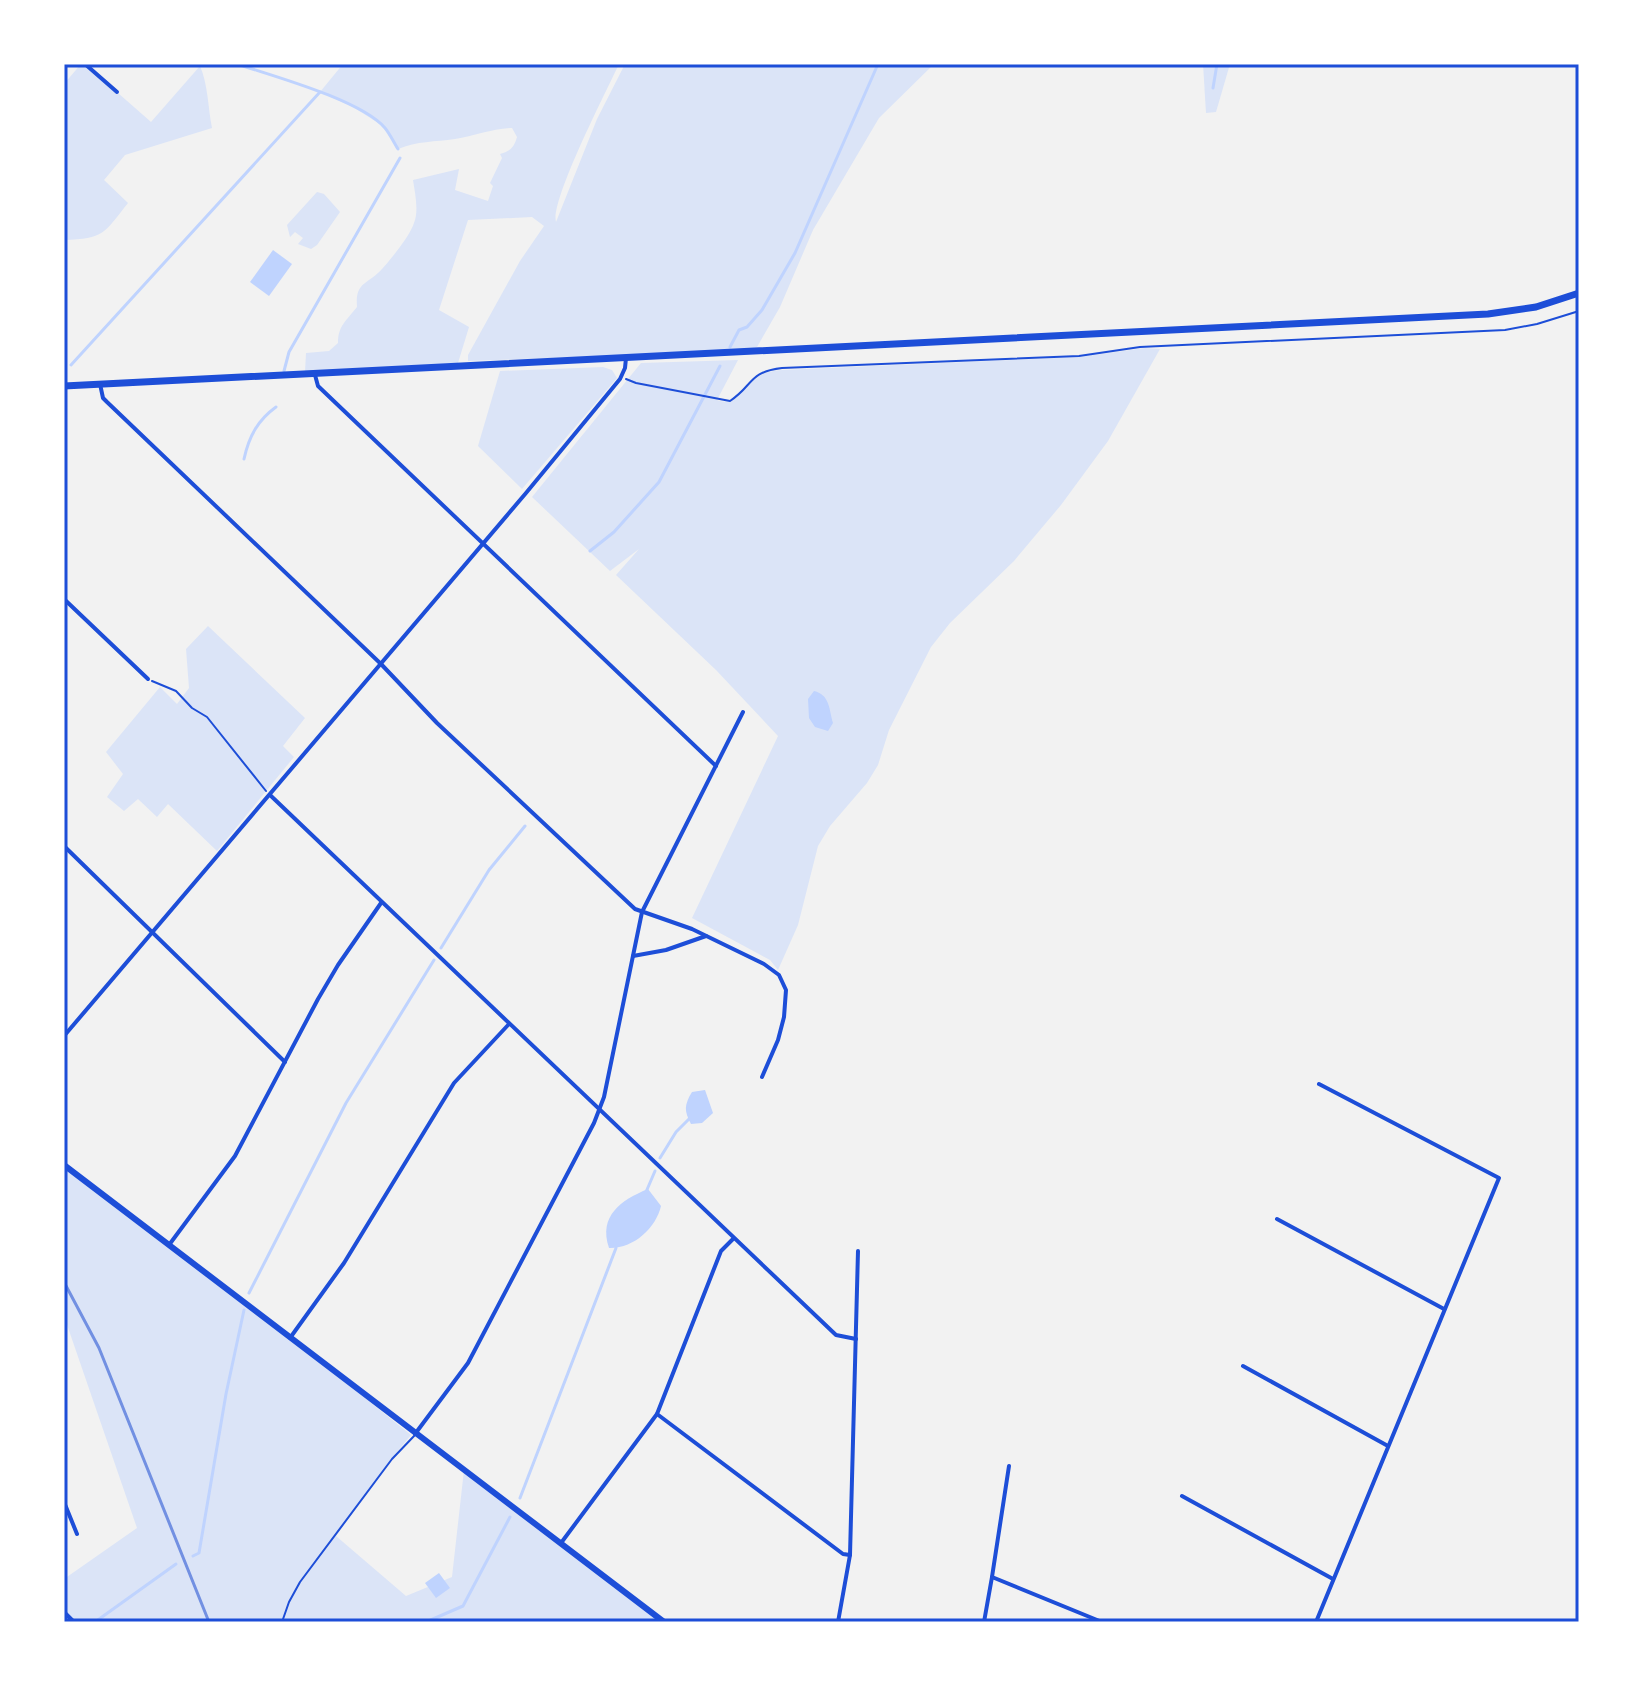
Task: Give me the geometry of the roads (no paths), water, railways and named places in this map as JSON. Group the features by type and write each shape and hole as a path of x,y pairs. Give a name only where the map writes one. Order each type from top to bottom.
{"main road":[{"path":"64,386 1488,314 1536,307 1579,293"},
{"path":"64,1165 664,1622"}],"street":[{"path":"85,64 117,92"},
{"path":"64,1036 482,545 622,376 626,358"},
{"path":"315,375 318,386 716,766"},
{"path":"100,384 107,402 381,664 437,723 635,909 706,936 764,964 783,981 786,1000 784,1017 762,1077"},
{"path":"64,599 148,679"},
{"path":"415,1434 468,1363 600,1110 642,912 743,712"},
{"path":"270,795 836,1335 856,1339"},
{"path":"64,846 285,1062"},
{"path":"169,1245 235,1156 338,965 381,903"},
{"path":"633,956 657,953 706,936"},
{"path":"290,1338 344,1263 454,1083 509,1024"},
{"path":"1316,1622 1499,1178 1319,1084"},
{"path":"1277,1219 1444,1309"},
{"path":"561,1543 657,1414 721,1251 733,1239"},
{"path":"838,1622 850,1555 858,1251"},
{"path":"1243,1366 1388,1446"},
{"path":"657,1414 843,1554 850,1555"},
{"path":"984,1622 1009,1466"},
{"path":"1182,1496 1333,1579"},
{"path":"64,1502 77,1534"},
{"path":"992,1577 1102,1622"},
{"path":"64,1612 74,1622"}],"lane":[{"path":"282,1622 300,1582 392,1459 415,1434"}],"water":[{"path":"273,250 292,264 269,296 250,282"},
{"path":"814,691 828,703 833,723 828,731 815,727 809,718 808,699"},
{"path":"705,1090 713,1113 702,1123 691,1124 686,1112 687,1101 692,1092"},
{"path":"648,1189 661,1206 654,1222 635,1241 609,1248 606,1237 609,1218 629,1198"},
{"path":"439,1573 450,1588 436,1598 425,1583"}],"waterway":[{"path":"237,64 316,90 357,108 385,128 398,149"},
{"path":"730,347 739,330 747,327 762,310 795,253 878,64"},
{"path":"1213,88 1217,64"},
{"path":"71,365 320,92"},
{"path":"284,371 289,352 400,158"},
{"path":"590,551 614,532 659,482 720,366"},
{"path":"244,459 255,429 276,407"},
{"path":"441,948 489,870 525,826"},
{"path":"249,1293 346,1103 434,960"},
{"path":"660,1158 676,1132 689,1119"},
{"path":"646,1192 655,1171"},
{"path":"520,1498 616,1248"},
{"path":"193,1556 199,1553 226,1394 244,1310"},
{"path":"426,1622 463,1606 510,1517"},
{"path":"95,1622 176,1564"}],"railway":[{"path":"64,1282 99,1348 209,1622"}]}
